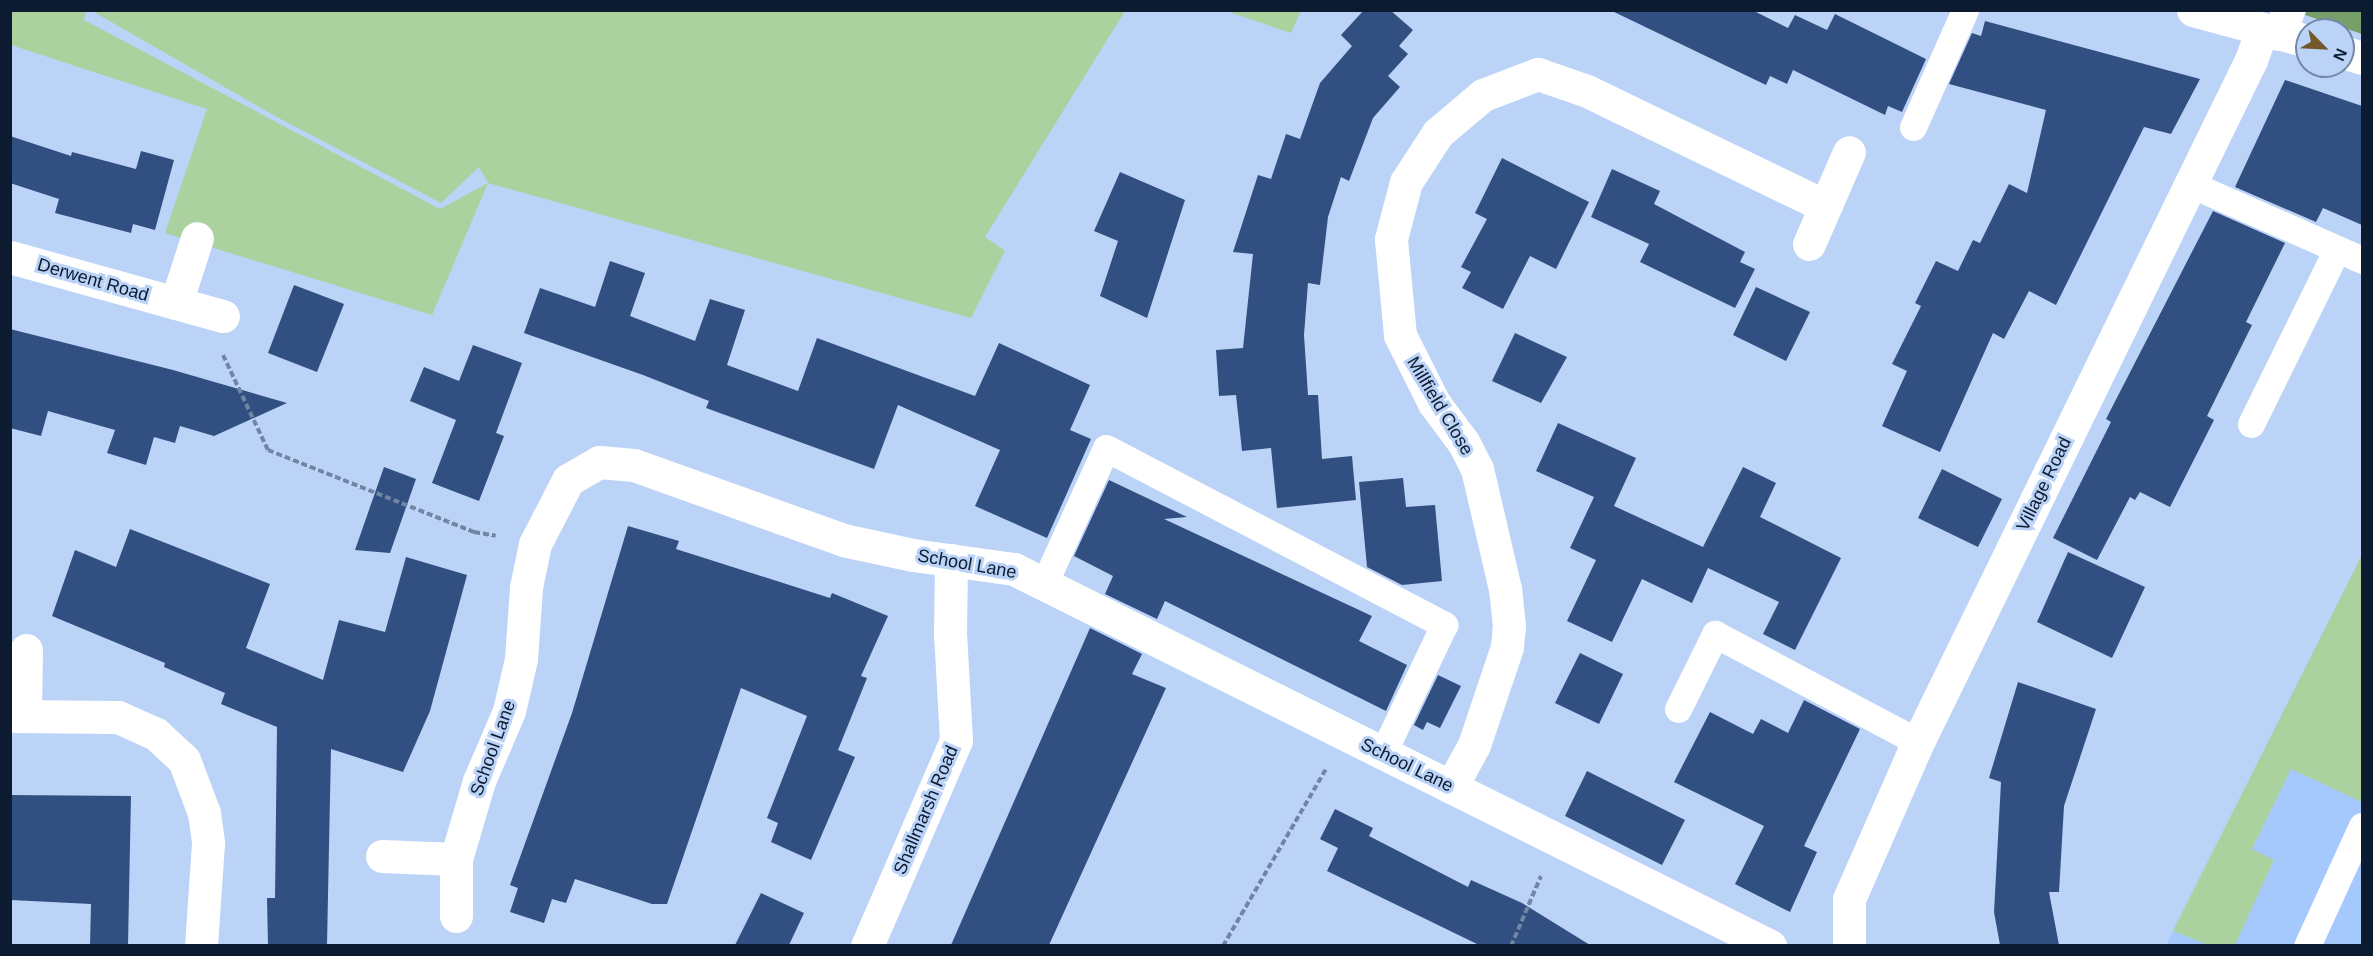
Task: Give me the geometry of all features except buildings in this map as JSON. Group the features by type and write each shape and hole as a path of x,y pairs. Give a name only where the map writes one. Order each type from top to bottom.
{"street":[{"path":"2193,10 2284,29"},
{"name":"Village Road","path":"1849,945 1849,899 1918,742 2243,75 2284,29"},
{"name":"Millfield Close","path":"1451,787 1474,745 1508,647 1509,626 1505,589 1477,469 1463,442 1434,403 1400,334 1391,239 1406,182 1412,172 1438,133 1483,95 1538,74 1587,91 1825,206"},
{"path":"1809,244 1848,152"},
{"path":"197,238 201,310"},
{"name":"Derwent Road","path":"10,257 201,310"},
{"name":"School Lane","path":"456,916 456,859 479,782 509,711 521,659 526,587 535,544 568,480 599,462 634,465 843,540 1014,569 1770,945"},
{"name":"Shallmarsh Road","path":"867,945 956,740 950,634 951,560"},
{"path":"26,650 18,716 118,717 156,734 184,760 204,813 208,843 201,945"},
{"path":"382,856 456,859"}],"lane":[{"path":"1912,127 1965,10"},
{"path":"2190,184 2362,260"},
{"path":"2251,424 2337,249"},
{"path":"1044,584 1106,448 1444,625 1383,753"},
{"path":"1678,709 1715,634 1918,742"},
{"path":"2307,945 2362,826"}],"path":[{"path":"201,310 268,450 474,532 535,544"},
{"path":"1223,945 1346,735"},
{"path":"1511,945 1555,839"}],"shaded area":[{"path":"2362,555 2362,945 2166,946 2173,931"}],"green space":[{"path":"1301,10 1291,33 1226,11"},
{"path":"2307,10 2362,11 2362,34 2355,32 2355,18 2314,18 2305,15"},
{"path":"11,11 86,11 84,20 440,209 488,183 432,315 165,233 207,109 11,45"},
{"path":"92,11 1125,11 985,237 1005,251 971,318 488,183 479,167 441,203 275,116"},
{"path":"2362,555 2362,802 2291,769 2252,849 2274,860 2235,945 2209,945 2173,931"}]}
